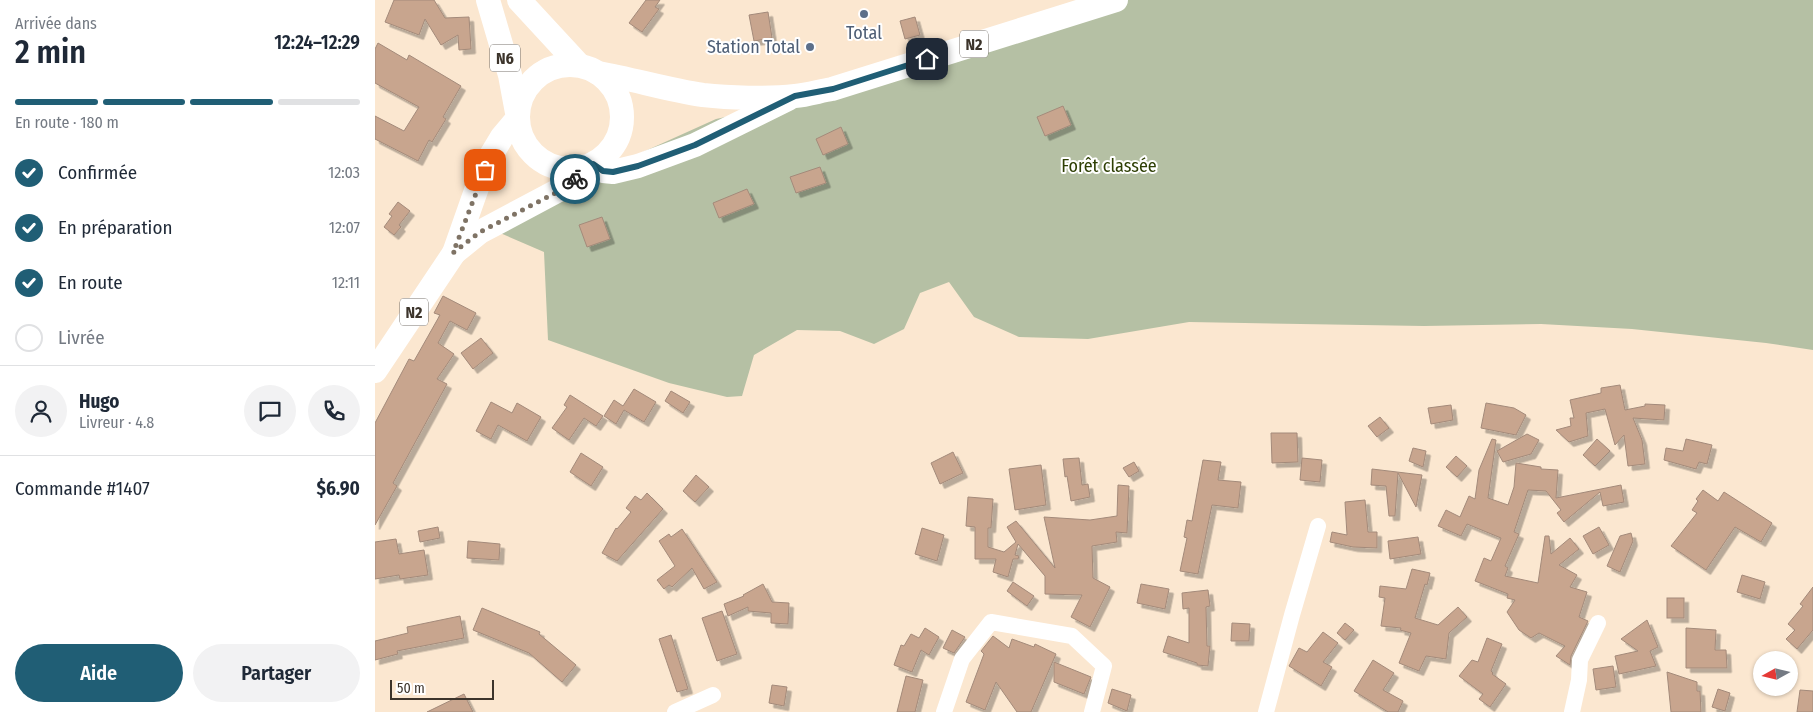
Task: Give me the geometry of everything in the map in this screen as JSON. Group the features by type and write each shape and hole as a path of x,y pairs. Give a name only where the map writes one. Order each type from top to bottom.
{"highway":[{"name":"N6","path":"488,0 510,75 518,118"},
{"path":"519,0 589,69 610,83 618,97 622,112 621,128 616,143 606,155 587,167 566,170 551,166 537,158 523,140 518,118 520,102 526,88 536,77 549,69 564,65 589,69"},
{"name":"N2","path":"589,69 704,95 747,97 795,96 833,89 1115,0"},
{"name":"N2","path":"453,253 480,232 565,188 574,182 587,167 613,172 638,166 695,145 795,96"},
{"name":"N2","path":"375,371 453,253 490,157 502,137 518,118"}],"street":[{"path":"1271,711 1292,615 1318,526"},
{"path":"944,712 962,659 991,622 1072,636 1104,666 1092,712"},
{"path":"1572,712 1579,680 1580,660 1598,623"},
{"path":"675,712 713,695"}],"green space":[{"name":"Forêt classée","path":"1082,0 1813,0 1813,350 1766,343 1632,329 1541,324 1424,326 1189,322 1088,339 1019,337 974,317 949,282 920,293 904,329 874,344 840,331 797,330 754,355 742,396 727,397 669,383 548,340 544,252 484,226 521,207 716,119 782,105"}],"building":[{"path":"394,0 434,0 445,18 469,17 471,49 459,50 458,35 441,45 425,19 419,35 385,22"},
{"path":"646,0 660,0 655,7 659,9 642,32 629,23"},
{"path":"768,12 772,38 754,41 749,15"},
{"path":"915,17 920,35 905,39 900,21"},
{"path":"378,43 407,60 409,55 461,86 443,117 446,119 432,142 429,140 418,161 375,139 375,116 404,131 419,107 375,83 375,49"},
{"path":"1063,106 1071,125 1045,136 1037,117"},
{"path":"841,127 848,144 823,155 816,139"},
{"path":"820,167 826,183 796,193 790,177"},
{"path":"747,189 754,204 719,218 713,203"},
{"path":"398,202 410,211 394,235 384,227 392,216 389,214"},
{"path":"602,217 610,239 587,247 579,225"},
{"path":"443,296 476,313 467,330 450,321 438,343 454,354 437,379 447,384 393,483 397,486 375,525 375,423 409,359 414,361 440,315 434,313"},
{"path":"481,338 493,353 473,369 461,353"},
{"path":"1620,385 1625,410 1645,406 1645,404 1665,405 1664,420 1633,418 1642,440 1645,464 1628,466 1624,435 1615,445 1605,409 1586,413 1588,436 1569,442 1556,430 1571,426 1570,418 1574,418 1570,400 1601,393 1601,388"},
{"path":"634,389 656,402 644,422 624,410 616,424 604,416 614,400 623,406"},
{"path":"671,391 690,402 683,413 665,401"},
{"path":"570,395 603,416 596,426 584,418 569,440 552,428 567,407 564,405"},
{"path":"491,402 512,413 517,403 541,417 527,441 498,425 491,439 476,431"},
{"path":"1486,403 1514,408 1526,415 1516,435 1481,428"},
{"path":"1451,405 1453,420 1431,424 1428,408"},
{"path":"1380,417 1389,428 1377,437 1368,426"},
{"path":"1271,433 1297,433 1298,462 1272,463"},
{"path":"1527,434 1539,440 1531,454 1503,462 1497,451"},
{"path":"1492,439 1496,440 1488,498 1508,505 1514,487 1516,463 1541,467 1541,469 1558,470 1556,498 1621,485 1624,502 1603,506 1600,492 1564,522 1557,513 1561,510 1546,491 1528,490 1514,532 1519,534 1505,566 1508,568 1505,576 1538,583 1545,536 1549,536 1551,554 1570,538 1579,549 1559,565 1577,575 1570,587 1587,592 1579,617 1588,621 1571,656 1570,665 1556,656 1565,646 1539,633 1531,638 1519,630 1507,612 1515,600 1507,598 1508,594 1475,581 1484,558 1491,561 1501,538 1467,524 1461,536 1438,526 1446,510 1460,517 1469,496 1475,499 1479,470"},
{"path":"1597,439 1610,451 1595,466 1583,455"},
{"path":"1686,439 1712,445 1707,464 1699,462 1696,469 1664,460 1666,448 1683,451"},
{"path":"1413,448 1426,451 1423,467 1409,461"},
{"path":"953,452 963,473 940,484 931,463"},
{"path":"581,453 603,467 591,486 570,472"},
{"path":"1456,456 1467,466 1457,477 1446,467"},
{"path":"1079,458 1082,485 1088,484 1090,497 1071,501 1063,459"},
{"path":"1302,458 1322,460 1320,482 1300,480"},
{"path":"1203,460 1221,462 1218,480 1241,482 1238,508 1212,505 1198,574 1180,571 1187,538 1184,537 1187,520 1192,521"},
{"path":"1134,462 1139,471 1129,477 1123,468"},
{"path":"1041,465 1046,505 1015,510 1009,469"},
{"path":"1372,469 1422,475 1416,507 1398,473 1395,516 1389,516 1386,486 1371,485"},
{"path":"696,475 709,487 695,502 683,491"},
{"path":"1118,485 1129,486 1127,533 1116,532 1117,542 1092,546 1093,578 1110,587 1090,627 1071,617 1082,595 1045,594 1045,576 1018,544 1015,555 1019,556 1018,559 1013,559 1008,577 993,572 996,559 975,559 975,527 966,526 968,497 993,499 991,528 988,528 988,547 1004,552 1016,542 1007,527 1016,521 1055,568 1044,517 1090,520 1117,516"},
{"path":"1703,490 1718,501 1724,492 1772,523 1761,542 1735,527 1706,570 1671,546 1697,513 1692,510 1698,501 1696,499"},
{"path":"647,493 663,509 617,561 602,553 616,528 631,512 626,508 635,496 641,500"},
{"path":"1365,500 1368,532 1377,532 1377,548 1353,547 1330,542 1332,532 1347,535 1345,502"},
{"path":"438,527 440,538 420,542 418,531"},
{"path":"1599,527 1609,545 1593,554 1583,536"},
{"path":"922,528 944,535 937,561 915,554"},
{"path":"682,529 717,582 704,589 692,568 672,587 669,585 664,589 657,580 675,566 659,541 669,534 671,537"},
{"path":"1631,533 1633,541 1620,572 1607,566 1620,536"},
{"path":"1418,537 1421,554 1390,559 1388,541"},
{"path":"396,539 399,554 424,550 428,575 400,579 399,575 375,579 375,542"},
{"path":"468,541 500,544 499,560 467,558"},
{"path":"1412,569 1430,573 1415,618 1438,625 1458,607 1467,617 1449,633 1446,659 1426,656 1419,671 1399,663 1411,633 1400,630 1401,628 1381,626 1385,598 1379,597 1380,586 1406,589"},
{"path":"1742,575 1765,582 1760,599 1737,592"},
{"path":"1013,582 1034,596 1027,606 1007,591"},
{"path":"763,584 772,602 789,603 788,624 771,623 771,613 748,611 748,607 728,616 724,604 744,596"},
{"path":"1141,584 1169,589 1165,609 1137,603"},
{"path":"1813,587 1813,630 1797,649 1786,639 1795,630 1788,624 1803,606 1800,604"},
{"path":"1208,590 1210,606 1206,607 1207,646 1210,646 1208,666 1197,665 1197,663 1163,652 1168,636 1189,643 1189,608 1183,609 1182,593"},
{"path":"1667,598 1684,598 1684,618 1667,618"},
{"path":"482,608 540,632 539,634 576,665 562,682 529,653 473,630"},
{"path":"722,611 737,654 717,661 702,618"},
{"path":"460,616 464,638 397,651 398,654 375,660 375,641 408,633 407,627"},
{"path":"1647,620 1658,647 1650,651 1656,666 1619,674 1615,656 1638,651 1621,639"},
{"path":"1232,623 1250,624 1249,641 1231,641"},
{"path":"1345,623 1354,630 1345,640 1337,633"},
{"path":"925,628 939,637 929,655 921,650 912,672 894,665 901,645 904,646 911,634 919,638"},
{"path":"1686,628 1716,630 1715,650 1726,650 1727,668 1686,668"},
{"path":"952,630 965,637 954,653 943,648"},
{"path":"1323,632 1338,643 1323,662 1332,667 1321,686 1289,666 1299,648 1307,652"},
{"path":"671,635 688,689 677,692 659,639"},
{"path":"993,636 1009,648 1012,639 1034,647 1035,644 1056,654 1031,712 1017,712 996,682 985,710 966,702 984,654 981,651"},
{"path":"1487,638 1502,644 1491,671 1492,674 1506,684 1490,707 1479,699 1483,694 1459,676 1472,660 1478,662"},
{"path":"1373,660 1394,673 1383,690 1403,701 1398,712 1388,712 1354,691"},
{"path":"1054,662 1091,677 1084,694 1054,682"},
{"path":"1613,666 1616,687 1596,690 1593,669"},
{"path":"1667,672 1697,682 1697,691 1700,691 1701,712 1671,712"},
{"path":"906,676 923,680 915,712 897,712"},
{"path":"772,685 787,687 784,706 769,703"},
{"path":"1112,689 1131,695 1127,711 1108,703"},
{"path":"1718,689 1730,693 1725,711 1712,707"},
{"path":"1800,690 1813,691 1813,712 1797,712"},
{"path":"464,694 473,712 427,712"}],"way so far":[{"path":"485,170 453,253 480,232 565,188 574,182 575,179"}],"place":[{"name":"Total","path":"864,14"},
{"name":"Station Total","path":"810,47"}],"route":[{"path":"575,179 581,169 593,164 603,171 613,172 638,166 695,145 795,96 833,89 927,59"}]}
